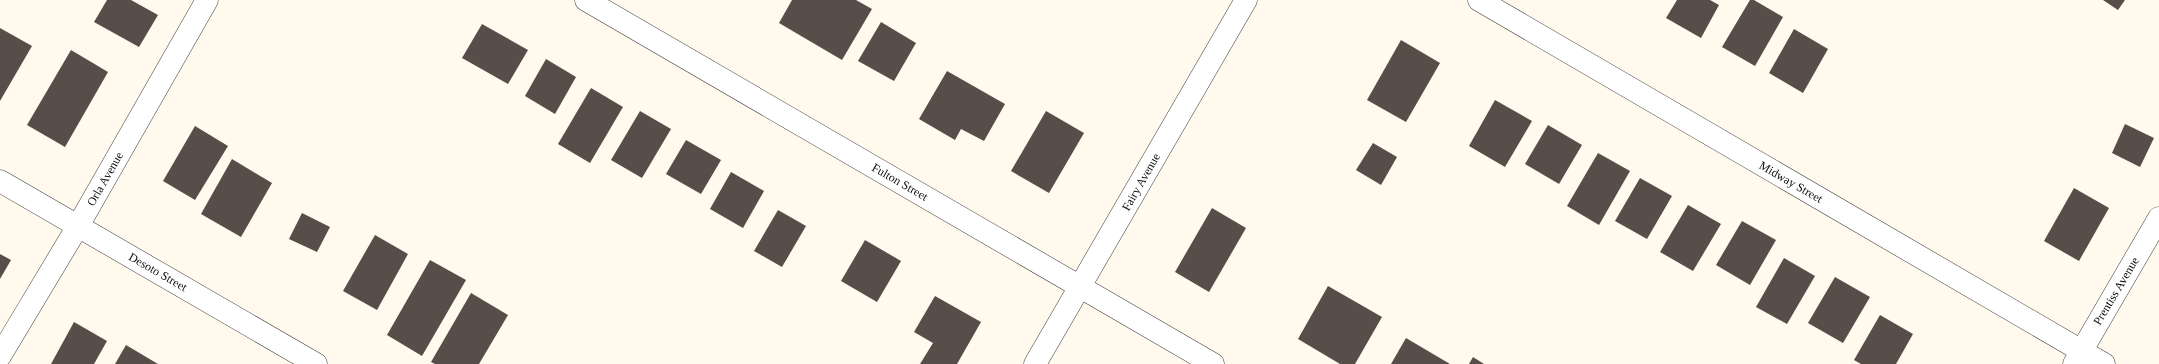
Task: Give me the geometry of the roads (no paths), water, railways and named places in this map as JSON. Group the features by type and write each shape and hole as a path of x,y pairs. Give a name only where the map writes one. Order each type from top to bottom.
{"street":[{"name":"Orla Avenue","path":"0,356 78,226 207,0"},
{"name":"Fulton Street","path":"586,0 1213,364"},
{"name":"Fairy Avenue","path":"1035,364 1246,0"},
{"name":"Midway Street","path":"1479,0 2078,357 2104,364"},
{"name":"Desoto Street","path":"0,181 316,364"},
{"name":"Prentiss Avenue","path":"2078,357 2159,218"}]}
